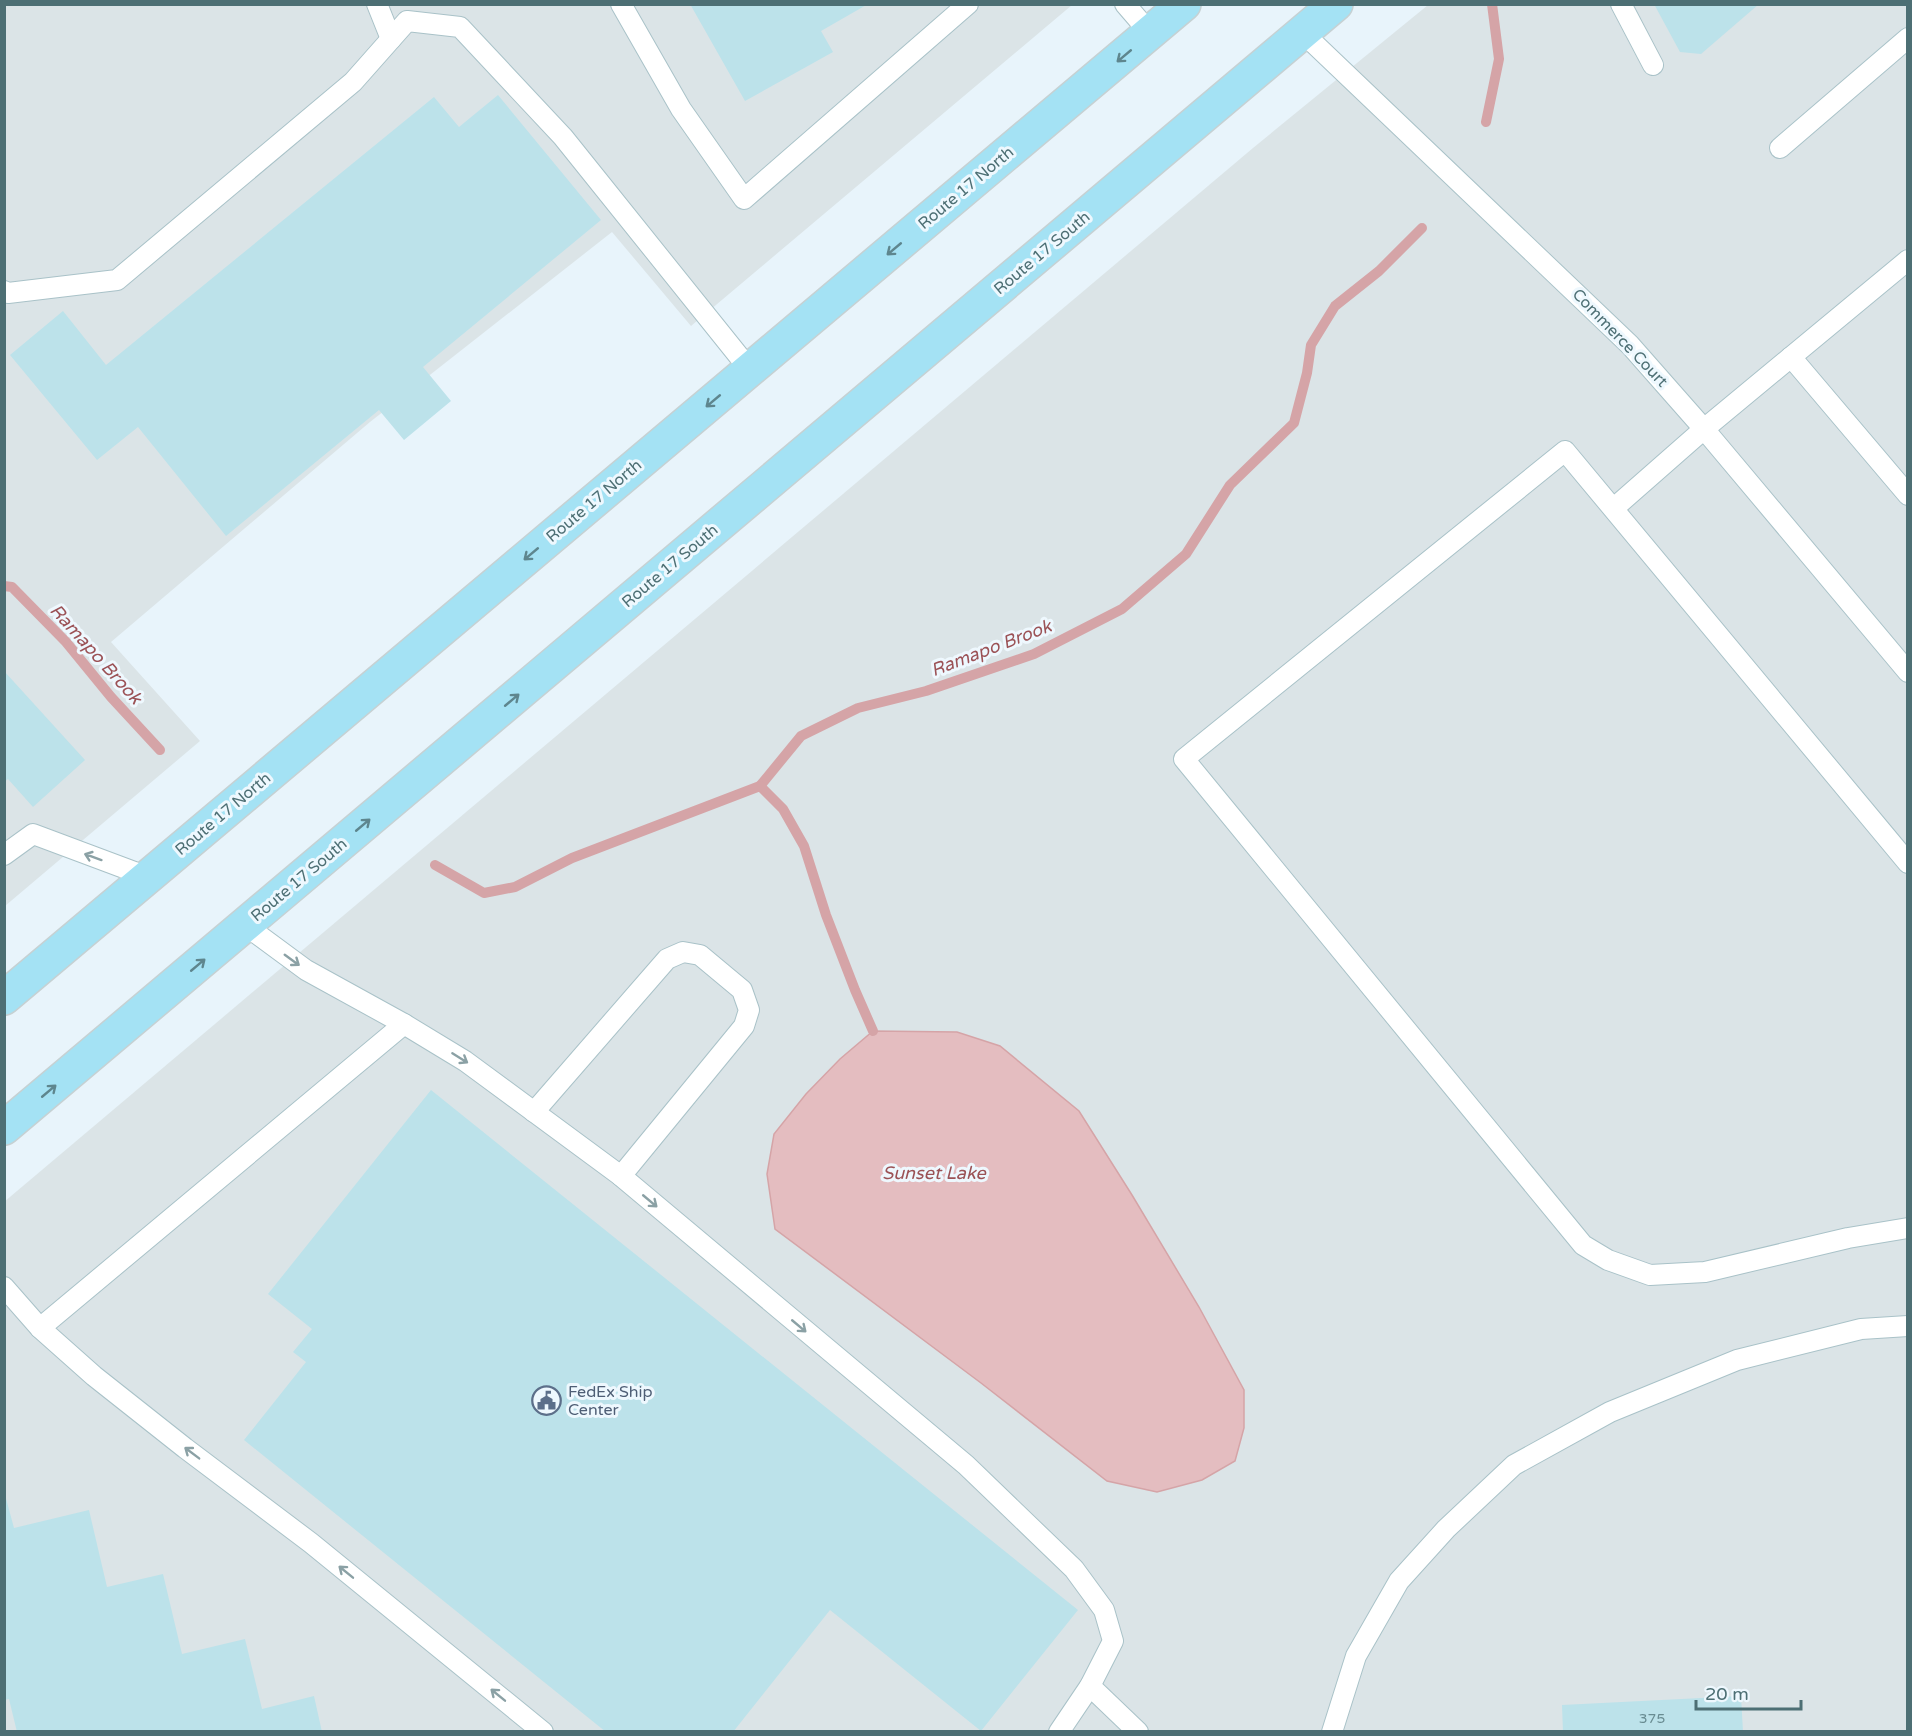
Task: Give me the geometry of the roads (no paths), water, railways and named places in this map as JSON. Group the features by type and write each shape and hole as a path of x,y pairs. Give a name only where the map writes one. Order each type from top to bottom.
{"highway":[{"name":"Route 17 North","path":"4,998 1184,4"},
{"name":"Route 17 South","path":"4,1128 1336,4"}],"lane":[{"path":"376,4 391,39"},
{"path":"621,4 681,109 744,199 968,4"},
{"path":"1125,4 1150,33"},
{"path":"1621,4 1653,65"},
{"path":"4,291 8,293 117,280 353,82 407,21 460,27 563,137 750,370"},
{"name":"Commerce Court","path":"1303,33 1630,345 1704,429 1908,672"},
{"path":"1780,148 1908,38"},
{"path":"1614,508 1704,429 1908,260"},
{"path":"1791,357 1908,495"},
{"path":"1908,863 1565,451 1184,759 1583,1245 1608,1260 1650,1275 1705,1272 1848,1238 1908,1228"},
{"path":"4,855 33,834 148,877"},
{"path":"245,925 306,970 404,1024 465,1061 621,1176 966,1465 1074,1569 1104,1610 1113,1641 1090,1686 1059,1731"},
{"path":"534,1112 667,959 683,951 700,955 742,990 750,1010 744,1026 621,1176"},
{"path":"40,1328 404,1024"},
{"path":"4,1287 40,1328 94,1376 311,1544 543,1731"},
{"path":"1332,1731 1356,1656 1399,1581 1446,1529 1514,1465 1610,1412 1737,1360 1861,1329 1908,1326"},
{"path":"1090,1686 1138,1731"}],"water":[{"name":"Sunset Lake","path":"873,1031 957,1032 1000,1046 1079,1111 1199,1307 1244,1390 1244,1428 1235,1461 1202,1480 1157,1492 1107,1481 981,1383 775,1229 767,1174 774,1134 806,1094 840,1059"}],"waterway":[{"name":"Ramapo Brook","path":"1486,122 1499,59 1492,4"},
{"name":"Ramapo Brook","path":"760,786 801,736 858,708 926,691 1034,654 1122,609 1186,554 1230,485 1294,423 1307,373 1311,345 1335,306 1379,271 1422,228"},
{"name":"Ramapo Brook","path":"4,586 12,587 66,642 111,697 160,750"},
{"name":"Ramapo Brook","path":"435,865 484,893 515,887 572,858 760,786 783,809 804,846 826,915 873,1031"}],"place":[{"name":"FedEx Ship Center","path":"547,1401"}]}
